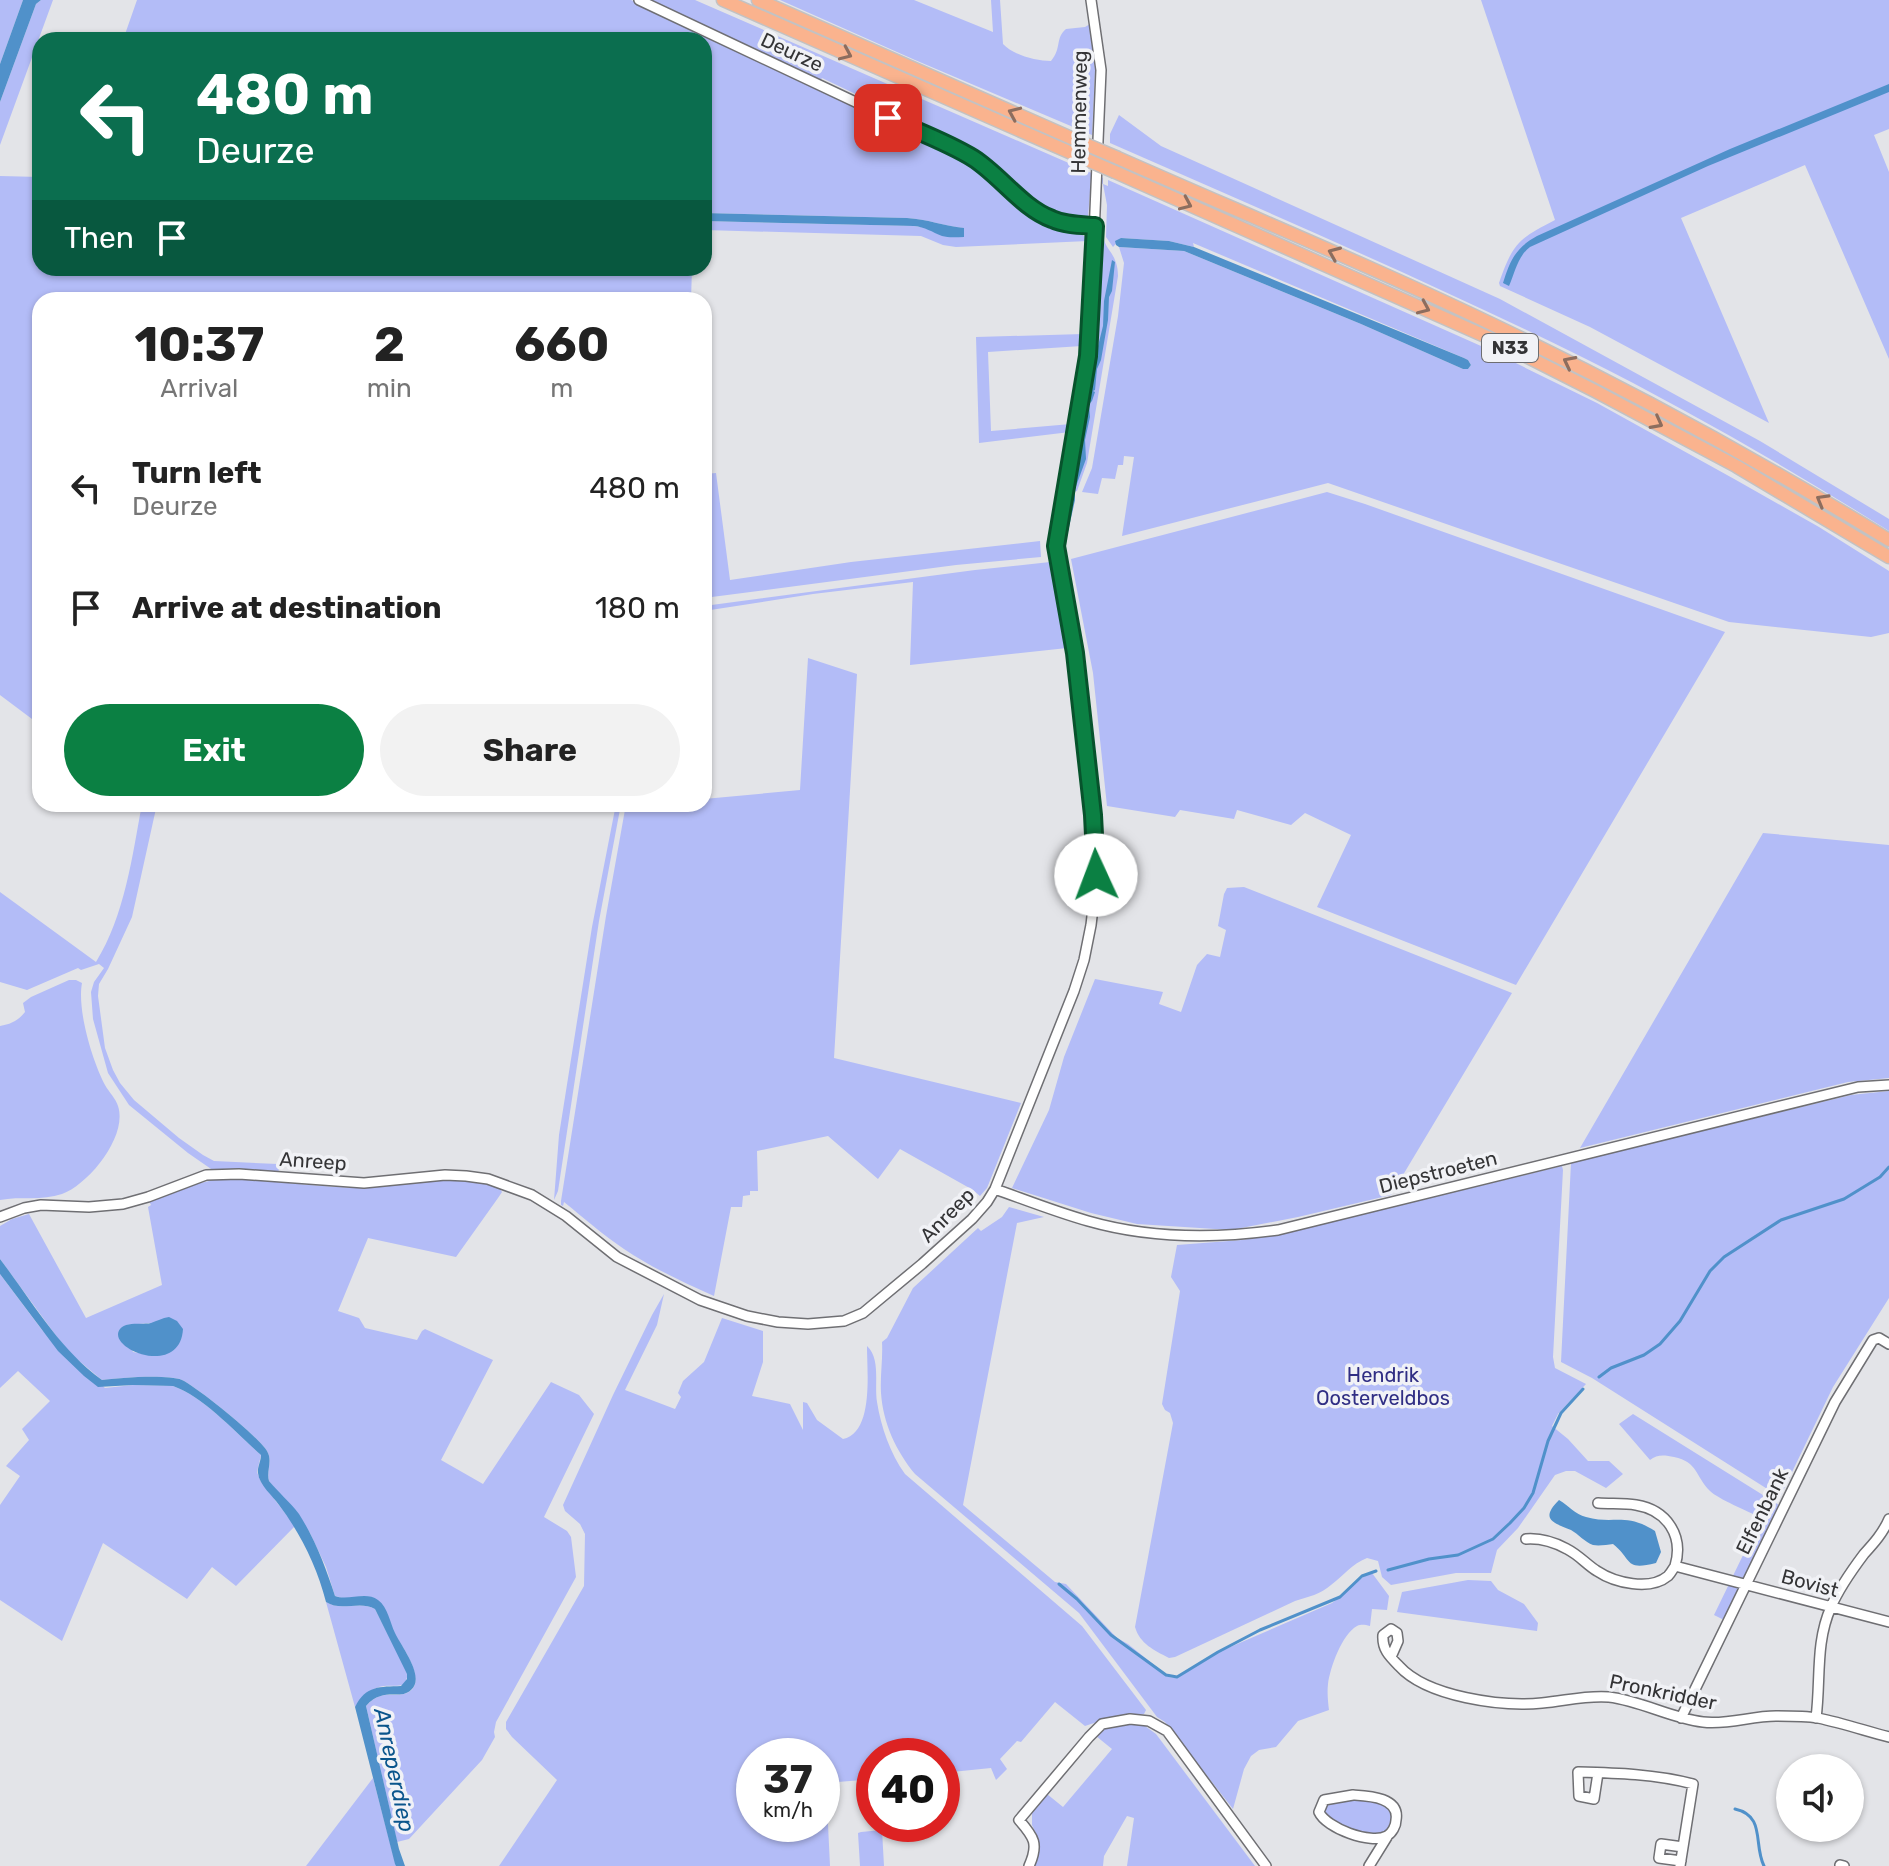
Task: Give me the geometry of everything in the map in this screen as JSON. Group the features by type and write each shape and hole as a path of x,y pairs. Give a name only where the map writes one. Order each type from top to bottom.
{"highway":[{"name":"N33","path":"723,0 1496,341 1736,466 1889,557"},
{"name":"N33","path":"758,0 1409,286 1560,357 1681,419 1889,540"}],"street":[{"name":"Deurze","path":"639,0 707,32"},
{"name":"Hemmenweg","path":"1091,0 1101,70 1095,226"},
{"name":"Deurze","path":"712,34 972,157 1044,216 1060,222 1095,226"},
{"name":"Anreep","path":"0,1217 41,1205 89,1207 123,1204 206,1175 239,1174 364,1183 445,1175 466,1176 488,1179 532,1195 566,1216 617,1257 700,1300 747,1316 778,1322 831,1323 863,1313 972,1219 995,1189 1074,991 1084,960 1093,909 1096,875 1093,815 1075,653 1056,546 1088,356 1095,226"},
{"name":"Diepstroeten","path":"995,1189 1064,1214 1136,1232 1191,1237 1240,1235 1278,1230 1858,1087 1889,1085"},
{"name":"Elfenbank","path":"1681,1718 1835,1402 1873,1340 1879,1338 1889,1344"},
{"path":"1526,1539 1537,1533 1569,1549 1597,1572 1617,1580 1648,1584 1668,1575 1679,1554 1678,1542 1673,1529 1662,1517 1637,1505 1598,1503"},
{"path":"1816,1718 1819,1654 1831,1607 1850,1573 1872,1547 1889,1519"},
{"name":"Bovist","path":"1675,1566 1889,1622"},
{"name":"Pronkridder","path":"1391,1657 1419,1682 1471,1699 1540,1704 1604,1697 1636,1702 1681,1718 1722,1723 1768,1717 1816,1718 1889,1737"},
{"path":"1029,1866 1034,1854 1034,1840 1019,1820 1102,1724 1130,1719 1149,1721 1167,1731 1266,1866"},
{"path":"1598,1773 1650,1776 1693,1784 1681,1864 1659,1858 1661,1844 1683,1847"},
{"path":"1369,1866 1396,1824 1396,1813 1390,1803 1353,1795 1324,1800 1319,1812 1335,1827 1371,1838 1387,1837"}],"green space":[{"path":"0,0 23,0 0,64"},
{"path":"41,0 53,0 41,32 32,32 32,57 0,145 0,102 36,4"},
{"path":"137,0 631,0 699,32 126,32"},
{"path":"648,0 695,0 1103,178 1103,184 1091,180 1088,217 1061,218 1046,212 976,154 954,141"},
{"path":"780,0 914,0 993,32 991,0 1000,0 1003,44 1019,54 1045,61 1051,61 1066,29 1090,24 1095,70 1092,135 915,60"},
{"path":"1481,0 1889,0 1889,129 1874,135 1889,172 1889,359 1805,165 1681,218 1769,423 1590,327 1500,286 1508,259 1518,244 1555,220"},
{"path":"712,38 971,159 1018,199 1086,231 1083,231 1083,236 1088,241 956,247 921,236 712,230 712,221 914,226 941,235 963,228 907,218 712,213"},
{"path":"1119,115 1161,146 1500,299 1760,441 1889,519 1889,531 1738,441 1584,358 1407,275 1110,143 1110,134"},
{"path":"0,176 32,177 32,276 692,276 691,292 32,292 32,719 0,695"},
{"path":"1108,180 1481,346 1597,403 1819,527 1889,571 1889,633 1871,637 1729,622 1328,483 1122,536 1134,457 1124,456 1115,479 1102,478 1098,494 1082,492 1092,468 1118,316 1124,263 1119,247 1184,251 1463,369 1471,365 1464,358 1193,243 1194,247 1169,241 1121,238 1113,247 1106,237 1107,205 1103,184 1108,186"},
{"path":"1099,228 1103,228 1104,242 1115,261 1118,276 1087,463 1077,491 1068,494 1095,330"},
{"path":"1083,334 1082,346 988,352 991,431 1071,424 1070,432 979,443 976,337"},
{"path":"712,473 716,473 730,580 851,562 1040,541 1041,557 712,597"},
{"path":"1327,492 1725,632 1516,985 1317,907 1351,835 1305,813 1291,825 1237,810 1234,819 1180,810 1175,817 1107,806 1093,673 1071,559"},
{"path":"1053,563 1067,648 910,665 913,582 712,610 712,605 975,570"},
{"path":"808,658 857,674 834,1058 1021,1103 987,1188 980,1196 900,1149 878,1179 828,1136 757,1151 758,1191 750,1191 750,1195 743,1196 742,1207 731,1207 714,1296 635,1256 564,1202 561,1205 606,916 625,812 712,812 712,798 800,790"},
{"path":"141,812 155,812 132,917 99,984 105,1048 113,1070 134,1100 203,1155 214,1161 278,1164 279,1173 214,1171 129,1105 108,1073 93,1019 91,992 104,968 99,964 81,970 78,968 27,990 0,982 0,892 96,962 114,925 131,865"},
{"path":"614,812 619,812 599,921 558,1191 554,1200 559,1135 592,927"},
{"path":"1763,833 1889,845 1889,1078 1848,1082 1580,1148"},
{"path":"1244,887 1512,993 1391,1195 1231,1230 1137,1224 1012,1188 1049,1110 1064,1057 1095,979 1163,992 1159,1004 1181,1012 1197,965 1207,954 1220,957 1226,930 1218,926 1227,888"},
{"path":"69,980 82,983 87,1035 100,1075 118,1106 120,1118 117,1131 104,1158 73,1189 47,1197 0,1200 0,1026 20,1018 25,1012 23,1003 31,997"},
{"path":"1889,1091 1889,1298 1833,1387 1780,1497 1592,1378 1561,1362 1571,1163 1851,1095"},
{"name":"Hendrik Oosterveldbos","path":"1562,1166 1553,1357 1555,1368 1586,1384 1558,1414 1552,1426 1588,1461 1609,1461 1623,1474 1606,1488 1575,1471 1555,1475 1518,1528 1497,1550 1491,1573 1456,1573 1391,1585 1382,1577 1378,1561 1367,1558 1323,1591 1175,1657 1169,1658 1148,1646 1135,1627 1173,1423 1170,1413 1162,1404 1180,1291 1171,1277 1177,1245 1287,1233"},
{"path":"217,1179 359,1188 450,1179 485,1183 500,1189 502,1192 456,1257 368,1238 338,1311 359,1318 365,1328 417,1340 425,1329 493,1360 441,1460 483,1484 551,1382 579,1395 594,1414 544,1517 567,1531 571,1537 576,1577 496,1722 495,1737 482,1760 409,1839 397,1842 366,1706 377,1697 401,1695 415,1686 410,1660 391,1629 364,1596 346,1599 335,1596 310,1533 269,1481 267,1451 228,1413 182,1380 155,1377 102,1380 72,1355 0,1259 0,1226 29,1214 86,1318 162,1285 149,1201","holes":["150,1323 155,1356 133,1352 121,1328"]},
{"path":"1009,1207 1044,1217 1017,1223 963,1505 1055,1582 1066,1584 1117,1638 1169,1677 1175,1678 1221,1651 1332,1603 1372,1573 1389,1596 1387,1610 1372,1609 1370,1626 1357,1626 1342,1644 1329,1677 1329,1710 1298,1721 1276,1747 1259,1750 1251,1756 1244,1769 1233,1809 1165,1722 1157,1717 1079,1613 915,1474 896,1446 888,1426 881,1393 882,1342 913,1288 978,1228 981,1231 1002,1217"},
{"path":"0,1274 42,1330 105,1388 173,1386 185,1391 208,1407 261,1455 257,1472 261,1482 295,1526 236,1586 212,1567 187,1599 103,1543 62,1641 0,1600 0,1505 20,1476 6,1466 29,1440 22,1429 50,1401 18,1371 0,1388"},
{"path":"664,1294 657,1325 625,1390 675,1409 681,1397 678,1393 683,1381 704,1362 722,1318 763,1331 763,1362 752,1396 790,1404 803,1430 803,1402 807,1403 817,1420 843,1439 853,1434 864,1414 868,1385 867,1346 876,1365 877,1402 884,1430 905,1474 1082,1626 1146,1710 1144,1714 1112,1717 1085,1726 1055,1702 1021,1742 1017,1741 1000,1759 1007,1769 996,1780 991,1768 960,1771 960,1738 856,1738 856,1780 840,1782 840,1738 736,1738 736,1842 829,1842 830,1866 499,1866 557,1780 512,1737 506,1729 506,1722 584,1586 585,1534 563,1505"},
{"path":"1633,1414 1779,1505 1724,1620 1714,1615 1761,1518 1714,1494 1688,1462 1664,1455 1650,1460 1619,1424"},
{"path":"1468,1580 1491,1581 1498,1590 1524,1604 1538,1623 1537,1631 1397,1612 1402,1592"},
{"path":"326,1602 375,1609 408,1674 405,1684 375,1688 355,1707"},
{"path":"1145,1726 1156,1734 1255,1866 1127,1866 1134,1818 1127,1816 1104,1856 1103,1866 1030,1866 1038,1855 1032,1810 1047,1794 1063,1807 1112,1749 1096,1736 1105,1727"},
{"path":"373,1778 396,1866 306,1866"},
{"path":"1351,1799 1375,1802 1387,1808 1391,1817 1385,1831 1375,1835 1354,1831 1323,1813 1328,1803"},
{"path":"859,1842 883,1842 884,1866 860,1866"}],"shaded area":[{"path":"23,0 41,0 36,4 0,102 0,64"},
{"path":"1889,84 1889,92 1708,166 1530,247 1520,260 1509,286 1503,283 1514,256 1537,236 1730,149"},
{"path":"712,213 914,219 964,228 964,237 945,237 914,226 712,221"},
{"path":"1121,238 1169,241 1194,247 1464,358 1471,365 1463,369 1184,251 1119,247 1115,241"},
{"path":"1112,260 1115,262 1108,320 1095,392 1089,404 1086,459 1075,489 1064,550 1061,552 1081,455 1081,431 1103,326"},
{"path":"0,1259 59,1339 102,1380 154,1377 182,1380 253,1435 269,1455 269,1481 305,1524 335,1596 373,1597 384,1607 416,1677 415,1684 406,1693 385,1695 366,1706 405,1866 395,1864 355,1707 369,1691 401,1686 407,1679 375,1609 326,1602 301,1539 261,1482 258,1471 261,1455 230,1426 196,1398 173,1386 98,1387 58,1351 0,1274"},
{"path":"169,1317 183,1329 179,1344 170,1353 145,1355 133,1351 118,1337 120,1329 126,1325 151,1323"},
{"path":"1559,1500 1586,1517 1627,1520 1655,1531 1661,1552 1656,1563 1634,1565 1613,1544 1593,1545 1554,1523 1550,1512"}],"waterway":[{"path":"1599,1377 1660,1344 1680,1321 1710,1271 1724,1257 1781,1220 1844,1199 1880,1177 1889,1167"},
{"path":"1388,1570 1458,1555 1493,1539 1524,1508 1533,1493 1548,1441 1561,1413 1583,1389"},
{"path":"1059,1584 1111,1635 1166,1675 1177,1677 1260,1630 1340,1597 1362,1576 1376,1571"},
{"path":"1735,1809 1745,1813 1755,1824 1764,1866"}],"route":[{"path":"888,118 972,157 1044,216 1069,224 1095,226 1088,356 1056,546 1075,653 1093,815 1096,875"}],"water label":[{"name":"Anreperdiep","path":"395,1770"}]}
